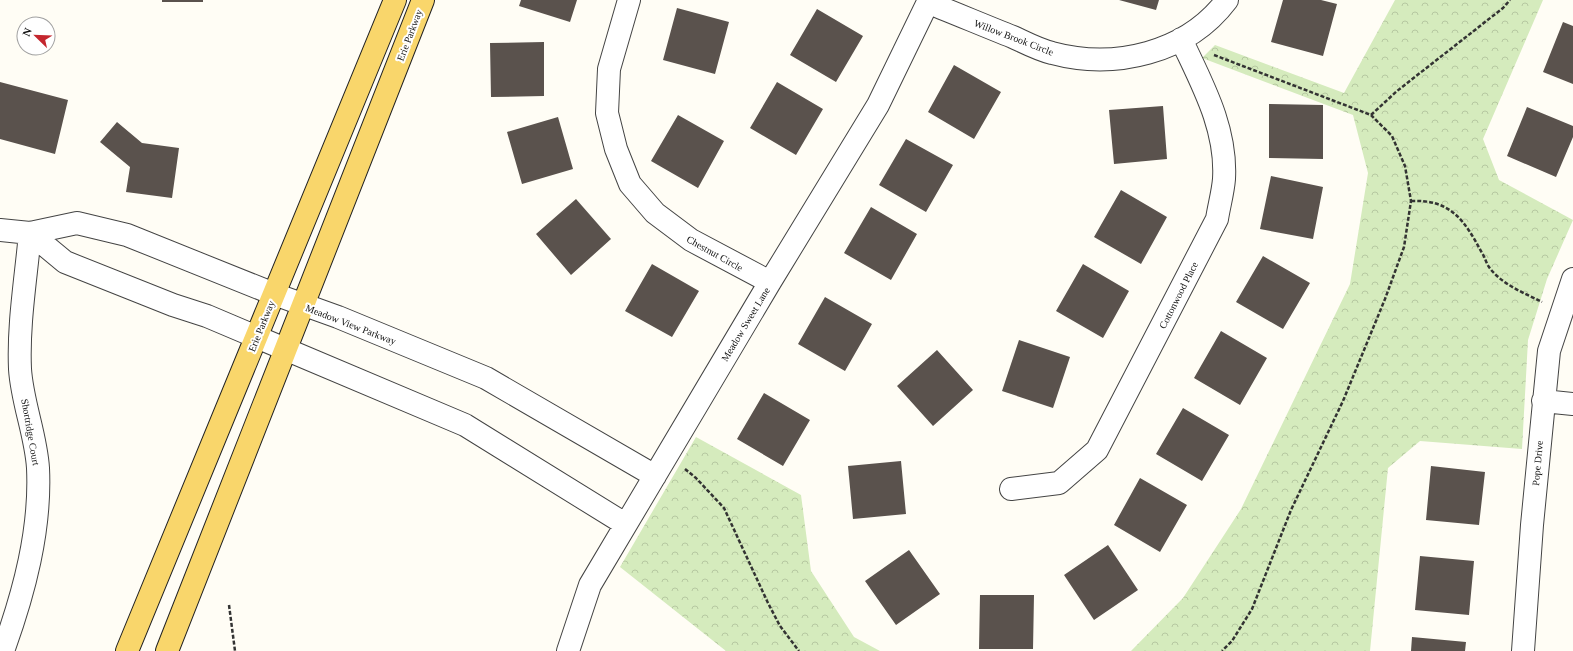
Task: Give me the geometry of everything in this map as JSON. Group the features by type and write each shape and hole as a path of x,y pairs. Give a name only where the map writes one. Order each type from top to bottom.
{"main road":[{"name":"Erie Parkway","path":"127,651 394,0"},
{"name":"Erie Parkway","path":"167,651 423,0"}],"street":[{"name":"Chestnut Circle","path":"629,0 609,69 607,112 616,149 630,184 655,213 691,240 770,282"},
{"name":"Willow Brook Circle","path":"929,1 1052,53 1090,60 1122,60 1156,52 1182,39 1219,11 1227,0"},
{"name":"Meadow Sweet Lane","path":"568,651 590,585 770,282 878,105 929,1"},
{"name":"Cottonwood Place","path":"1011,489 1059,483 1097,450 1217,219 1224,180 1222,141 1210,102 1182,39"},
{"name":"Meadow View Parkway","path":"0,230 30,233 77,223 127,235 274,294 338,317 486,378 655,476"},
{"path":"30,233 65,262 257,336 465,425 625,524"},
{"name":"Shortridge Court","path":"3,651 18,609 35,533 38,467 20,370 22,323 30,233"},
{"name":"Pope Drive","path":"1523,651 1543,401 1549,352 1573,279"},
{"path":"1543,401 1573,404"}],"path":[{"path":"1371,115 1397,91 1503,8 1510,0"},
{"path":"1202,25 1213,55 1371,115 1392,136 1405,166 1411,201 1404,247 1385,299 1343,401 1291,510 1252,609 1232,641 1222,651"},
{"path":"1411,201 1427,200 1449,208 1463,221 1489,267 1512,287 1543,303 1562,309"},
{"path":"668,454 696,478 724,508 780,626 799,651"},
{"path":"229,605 235,651"}],"green space":[{"path":"1395,0 1543,0 1483,139 1499,180 1573,220 1547,279 1528,340 1522,449 1420,441 1388,468 1370,651 1131,651 1183,598 1241,509 1350,284 1368,173 1353,115 1202,58 1215,45 1344,93"},
{"path":"696,437 801,495 811,571 854,637 880,651 726,651 620,567"}],"building":[{"path":"162,0 203,0 203,2 162,2"},
{"path":"521,0 577,0 570,22 519,6"},
{"path":"1119,0 1159,0 1156,10"},
{"path":"1283,0 1321,0 1337,4 1323,56 1271,42"},
{"path":"677,8 729,22 715,74 663,60"},
{"path":"817,9 863,36 836,82 790,55"},
{"path":"1563,22 1573,26 1573,84 1543,72"},
{"path":"544,42 544,96 491,97 490,43"},
{"path":"954,65 1001,92 974,139 928,112"},
{"path":"0,82 68,100 55,154 0,139"},
{"path":"777,82 823,109 796,155 750,128"},
{"path":"1269,104 1323,105 1323,159 1269,158"},
{"path":"1163,106 1167,159 1114,164 1109,110"},
{"path":"1527,107 1573,126 1573,137 1556,177 1507,156"},
{"path":"678,115 724,141 698,188 651,161"},
{"path":"558,117 573,169 522,184 507,132"},
{"path":"117,122 142,143 179,148 172,198 126,192 130,167 100,142"},
{"path":"906,139 953,165 926,212 879,185"},
{"path":"1271,176 1323,187 1313,239 1260,229"},
{"path":"1121,190 1167,217 1141,264 1094,237"},
{"path":"576,199 611,239 571,275 536,234"},
{"path":"871,207 917,234 891,280 844,253"},
{"path":"1263,256 1310,283 1283,329 1236,302"},
{"path":"652,264 699,291 672,337 625,311"},
{"path":"1083,264 1129,291 1103,338 1056,311"},
{"path":"825,297 872,324 845,371 798,344"},
{"path":"1221,331 1267,358 1240,405 1194,378"},
{"path":"1019,340 1070,357 1053,408 1002,391"},
{"path":"937,350 973,390 933,426 897,386"},
{"path":"764,393 810,420 783,466 737,439"},
{"path":"1183,408 1229,435 1202,481 1156,454"},
{"path":"901,461 906,514 853,519 848,466"},
{"path":"1431,466 1485,472 1479,525 1426,520"},
{"path":"1140,478 1187,505 1160,552 1114,525"},
{"path":"1108,545 1138,590 1094,620 1064,575"},
{"path":"909,550 940,594 896,625 865,581"},
{"path":"1420,556 1474,561 1469,615 1415,610"},
{"path":"980,595 1034,595 1033,649 979,649"},
{"path":"1412,637 1466,642 1465,651 1411,651"}]}
